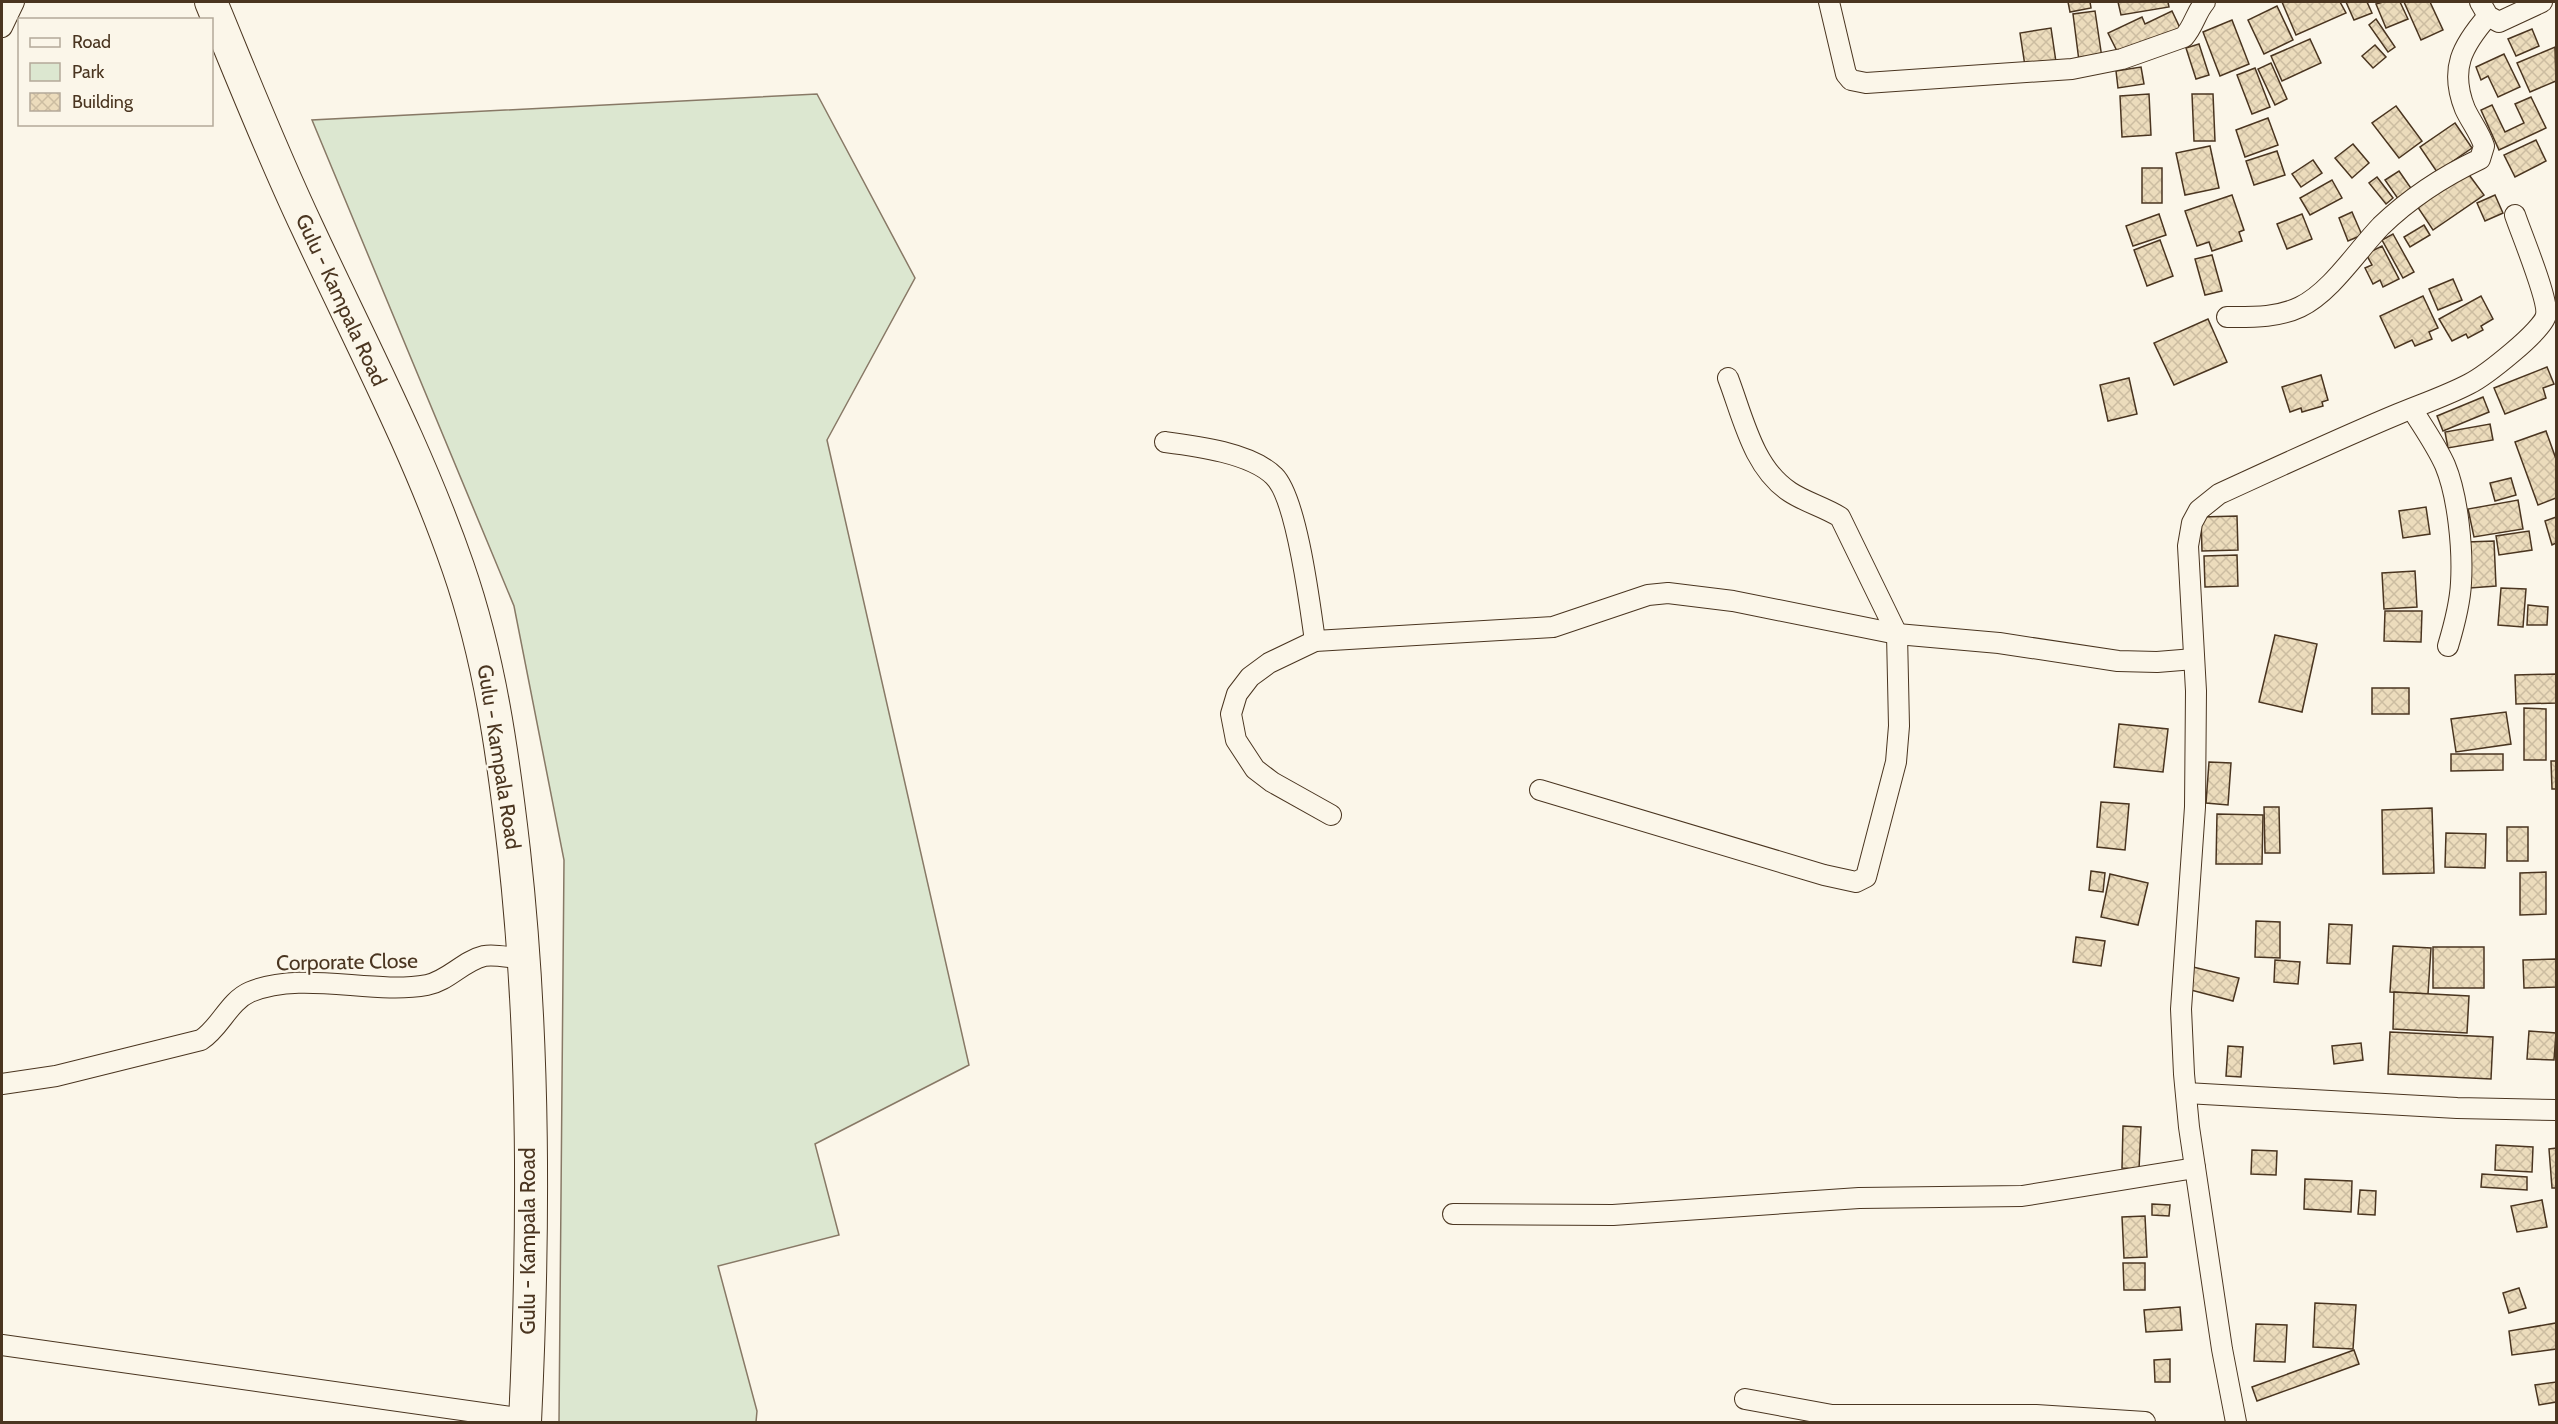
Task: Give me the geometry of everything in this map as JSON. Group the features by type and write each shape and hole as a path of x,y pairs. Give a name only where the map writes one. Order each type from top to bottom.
{"main road":[{"name":"Gulu - Kampala Road","path":"212,2 267,137 385,393 458,566 481,644 499,730 519,895 525,969 530,1252 525,1421"}],"street":[{"path":"2,27 14,2"},
{"path":"1829,2 1846,74 1851,80 1866,82 2072,69 2122,59 2184,37 2205,2"},
{"path":"2227,317 2274,315 2303,306 2321,291 2406,203 2480,159 2484,146 2466,110 2457,79 2458,63 2484,9 2493,20 2505,21 2542,2"},
{"path":"2236,1422 2195,1168 2186,1093 2181,1009 2195,807 2196,691 2188,546 2192,523 2199,510 2219,494 2412,409 2436,401 2472,382 2510,354 2543,323 2547,315 2546,307 2515,215"},
{"path":"1540,790 1844,881 1860,881 1868,872 1896,762 1899,726 1897,634 1840,518 1828,509 1790,492 1770,475 1759,458 1728,378"},
{"path":"2412,409 2445,466 2453,494 2461,582 2456,617 2448,646"},
{"path":"1165,442 1212,447 1262,467 1273,474 1281,484 1289,503 1307,586 1315,641"},
{"path":"1330,816 1272,782 1255,769 1236,740 1231,714 1237,694 1250,677 1269,663 1315,641 1553,627 1648,595 1668,593 1733,601 1897,634 1999,643 2118,661 2157,662 2194,659"},
{"name":"Corporate Close","path":"2,1084 56,1076 201,1040 209,1035 247,993 266,987 286,984 403,987 429,985 466,964 486,956 516,958 525,969"},
{"path":"2186,1093 2457,1108 2556,1110"},
{"path":"1453,1214 1613,1215 1859,1198 2022,1196 2195,1168"},
{"path":"2,1345 525,1421"},
{"path":"1745,1399 1832,1415 2036,1415 2145,1422"}],"green space":[{"path":"817,94 915,278 827,440 969,1065 815,1144 839,1235 718,1266 757,1411 756,1422 559,1422 564,860 514,606 312,120"}],"building":[{"path":"2068,2 2090,2 2091,8 2070,12"},
{"path":"2118,2 2168,2 2169,7 2121,15"},
{"path":"2282,2 2340,2 2346,13 2296,35"},
{"path":"2346,2 2367,2 2372,13 2354,20"},
{"path":"2400,2 2408,19 2386,28 2376,4"},
{"path":"2404,2 2430,2 2443,30 2421,40"},
{"path":"2277,6 2293,40 2264,54 2248,20"},
{"path":"2095,11 2102,58 2079,61 2073,14"},
{"path":"2172,11 2180,28 2120,57 2108,33 2142,17 2145,24"},
{"path":"2376,19 2395,47 2388,52 2369,25"},
{"path":"2232,20 2249,64 2220,76 2203,32"},
{"path":"2051,28 2056,62 2025,66 2020,33"},
{"path":"2532,29 2539,46 2516,56 2508,39"},
{"path":"2310,39 2321,63 2282,81 2271,56"},
{"path":"2199,44 2209,75 2196,79 2186,48"},
{"path":"2375,45 2386,57 2373,68 2362,56"},
{"path":"2555,47 2556,81 2530,92 2517,63"},
{"path":"2504,54 2520,87 2498,97 2488,76 2481,80 2476,67"},
{"path":"2271,63 2287,99 2275,105 2258,69"},
{"path":"2141,67 2144,84 2118,88 2116,71"},
{"path":"2255,68 2270,107 2252,114 2237,75"},
{"path":"2149,94 2151,135 2122,137 2120,96"},
{"path":"2192,94 2213,94 2215,141 2194,141"},
{"path":"2531,97 2546,128 2499,150 2481,110 2492,105 2505,132 2524,123 2515,104"},
{"path":"2396,106 2422,141 2399,158 2372,123"},
{"path":"2268,118 2278,145 2245,157 2236,130"},
{"path":"2455,123 2472,148 2437,172 2420,147"},
{"path":"2536,140 2546,161 2515,177 2504,155"},
{"path":"2353,144 2369,163 2352,178 2335,158"},
{"path":"2210,146 2219,188 2185,195 2176,153"},
{"path":"2277,151 2285,175 2254,185 2246,161"},
{"path":"2313,160 2322,173 2301,187 2292,174"},
{"path":"2142,168 2162,168 2162,203 2142,203"},
{"path":"2399,171 2415,194 2401,203 2385,180"},
{"path":"2467,172 2484,195 2433,230 2417,206"},
{"path":"2377,177 2393,198 2386,204 2369,183"},
{"path":"2332,180 2342,198 2310,215 2300,198"},
{"path":"2232,195 2244,230 2239,232 2242,241 2212,251 2209,242 2197,246 2185,211"},
{"path":"2495,195 2503,213 2485,221 2477,203"},
{"path":"2352,212 2362,235 2348,241 2339,218"},
{"path":"2159,214 2166,235 2133,246 2126,226"},
{"path":"2302,214 2312,239 2287,249 2277,224"},
{"path":"2424,225 2430,235 2410,247 2404,237"},
{"path":"2393,234 2414,272 2403,278 2382,240"},
{"path":"2160,240 2173,276 2147,286 2134,250"},
{"path":"2382,246 2399,279 2383,287 2380,280 2373,284 2365,268 2372,265 2366,254"},
{"path":"2212,255 2222,291 2205,295 2195,259"},
{"path":"2453,279 2462,300 2438,310 2429,289"},
{"path":"2423,296 2438,328 2429,332 2432,339 2415,346 2412,340 2395,348 2380,316"},
{"path":"2481,296 2493,319 2481,326 2483,330 2468,338 2466,334 2452,341 2439,319"},
{"path":"2208,319 2227,362 2174,385 2154,343"},
{"path":"2547,367 2554,384 2543,388 2546,398 2505,414 2494,388"},
{"path":"2321,375 2328,400 2322,402 2323,406 2302,412 2301,408 2290,412 2282,387"},
{"path":"2129,378 2137,414 2108,421 2100,385"},
{"path":"2483,397 2489,412 2443,431 2437,416"},
{"path":"2490,424 2493,440 2448,448 2445,432"},
{"path":"2546,431 2556,459 2556,498 2538,505 2515,442"},
{"path":"2511,478 2516,495 2495,501 2490,483"},
{"path":"2518,500 2523,529 2474,537 2468,509"},
{"path":"2426,507 2430,534 2403,538 2399,511"},
{"path":"2237,516 2238,550 2202,551 2201,517"},
{"path":"2556,517 2556,543 2552,545 2545,521"},
{"path":"2529,531 2532,550 2499,555 2496,536"},
{"path":"2494,541 2496,586 2470,588 2467,542"},
{"path":"2237,555 2238,586 2205,587 2204,556"},
{"path":"2415,571 2417,607 2384,609 2382,573"},
{"path":"2501,588 2526,589 2523,627 2498,625"},
{"path":"2528,605 2548,607 2547,625 2527,625"},
{"path":"2385,611 2422,611 2421,642 2384,641"},
{"path":"2275,635 2317,644 2302,712 2259,702"},
{"path":"2556,674 2556,703 2516,704 2515,675"},
{"path":"2372,688 2409,688 2409,714 2372,714"},
{"path":"2524,708 2546,709 2546,760 2524,760"},
{"path":"2506,712 2511,744 2456,752 2451,719"},
{"path":"2119,724 2168,729 2163,772 2114,767"},
{"path":"2451,754 2503,754 2503,770 2451,771"},
{"path":"2551,761 2556,761 2556,789 2552,789"},
{"path":"2209,762 2231,763 2228,805 2206,803"},
{"path":"2101,802 2129,804 2125,850 2097,847"},
{"path":"2264,807 2279,807 2280,853 2265,853"},
{"path":"2432,808 2434,873 2383,874 2382,810"},
{"path":"2217,814 2263,815 2262,864 2216,864"},
{"path":"2507,827 2528,827 2528,861 2507,861"},
{"path":"2446,833 2486,834 2485,868 2445,867"},
{"path":"2091,871 2105,873 2103,892 2089,890"},
{"path":"2546,872 2546,914 2520,915 2520,873"},
{"path":"2110,874 2148,883 2138,925 2101,917"},
{"path":"2256,921 2280,922 2280,958 2255,957"},
{"path":"2329,924 2352,925 2350,964 2327,963"},
{"path":"2076,937 2105,941 2101,966 2073,962"},
{"path":"2393,946 2431,948 2428,994 2390,992"},
{"path":"2433,947 2484,947 2484,988 2433,988"},
{"path":"2556,959 2556,987 2524,988 2523,960"},
{"path":"2275,960 2300,962 2298,984 2274,982"},
{"path":"2193,967 2239,978 2233,1001 2187,989"},
{"path":"2394,992 2469,996 2467,1033 2393,1029"},
{"path":"2529,1031 2556,1033 2554,1060 2527,1059"},
{"path":"2390,1032 2493,1037 2491,1079 2388,1074"},
{"path":"2361,1043 2363,1060 2334,1064 2332,1046"},
{"path":"2228,1046 2243,1047 2241,1077 2226,1076"},
{"path":"2123,1126 2141,1127 2139,1169 2122,1168"},
{"path":"2496,1145 2533,1147 2532,1172 2495,1170"},
{"path":"2556,1148 2556,1188 2552,1188 2549,1149"},
{"path":"2252,1150 2277,1151 2276,1175 2251,1174"},
{"path":"2482,1174 2527,1177 2527,1190 2481,1187"},
{"path":"2305,1179 2352,1181 2351,1212 2304,1209"},
{"path":"2360,1190 2376,1191 2375,1215 2358,1214"},
{"path":"2542,1200 2547,1227 2517,1232 2511,1206"},
{"path":"2152,1204 2170,1205 2169,1216 2152,1215"},
{"path":"2145,1216 2147,1257 2124,1258 2122,1217"},
{"path":"2123,1263 2145,1263 2145,1290 2124,1290"},
{"path":"2519,1288 2526,1308 2509,1313 2503,1293"},
{"path":"2315,1303 2356,1305 2353,1349 2313,1347"},
{"path":"2180,1307 2182,1330 2146,1332 2144,1310"},
{"path":"2556,1323 2556,1349 2512,1355 2509,1331"},
{"path":"2256,1324 2287,1325 2285,1362 2254,1361"},
{"path":"2354,1350 2359,1364 2257,1401 2252,1387"},
{"path":"2170,1359 2170,1382 2155,1382 2154,1360"},
{"path":"2556,1382 2556,1402 2539,1405 2535,1385"}]}
